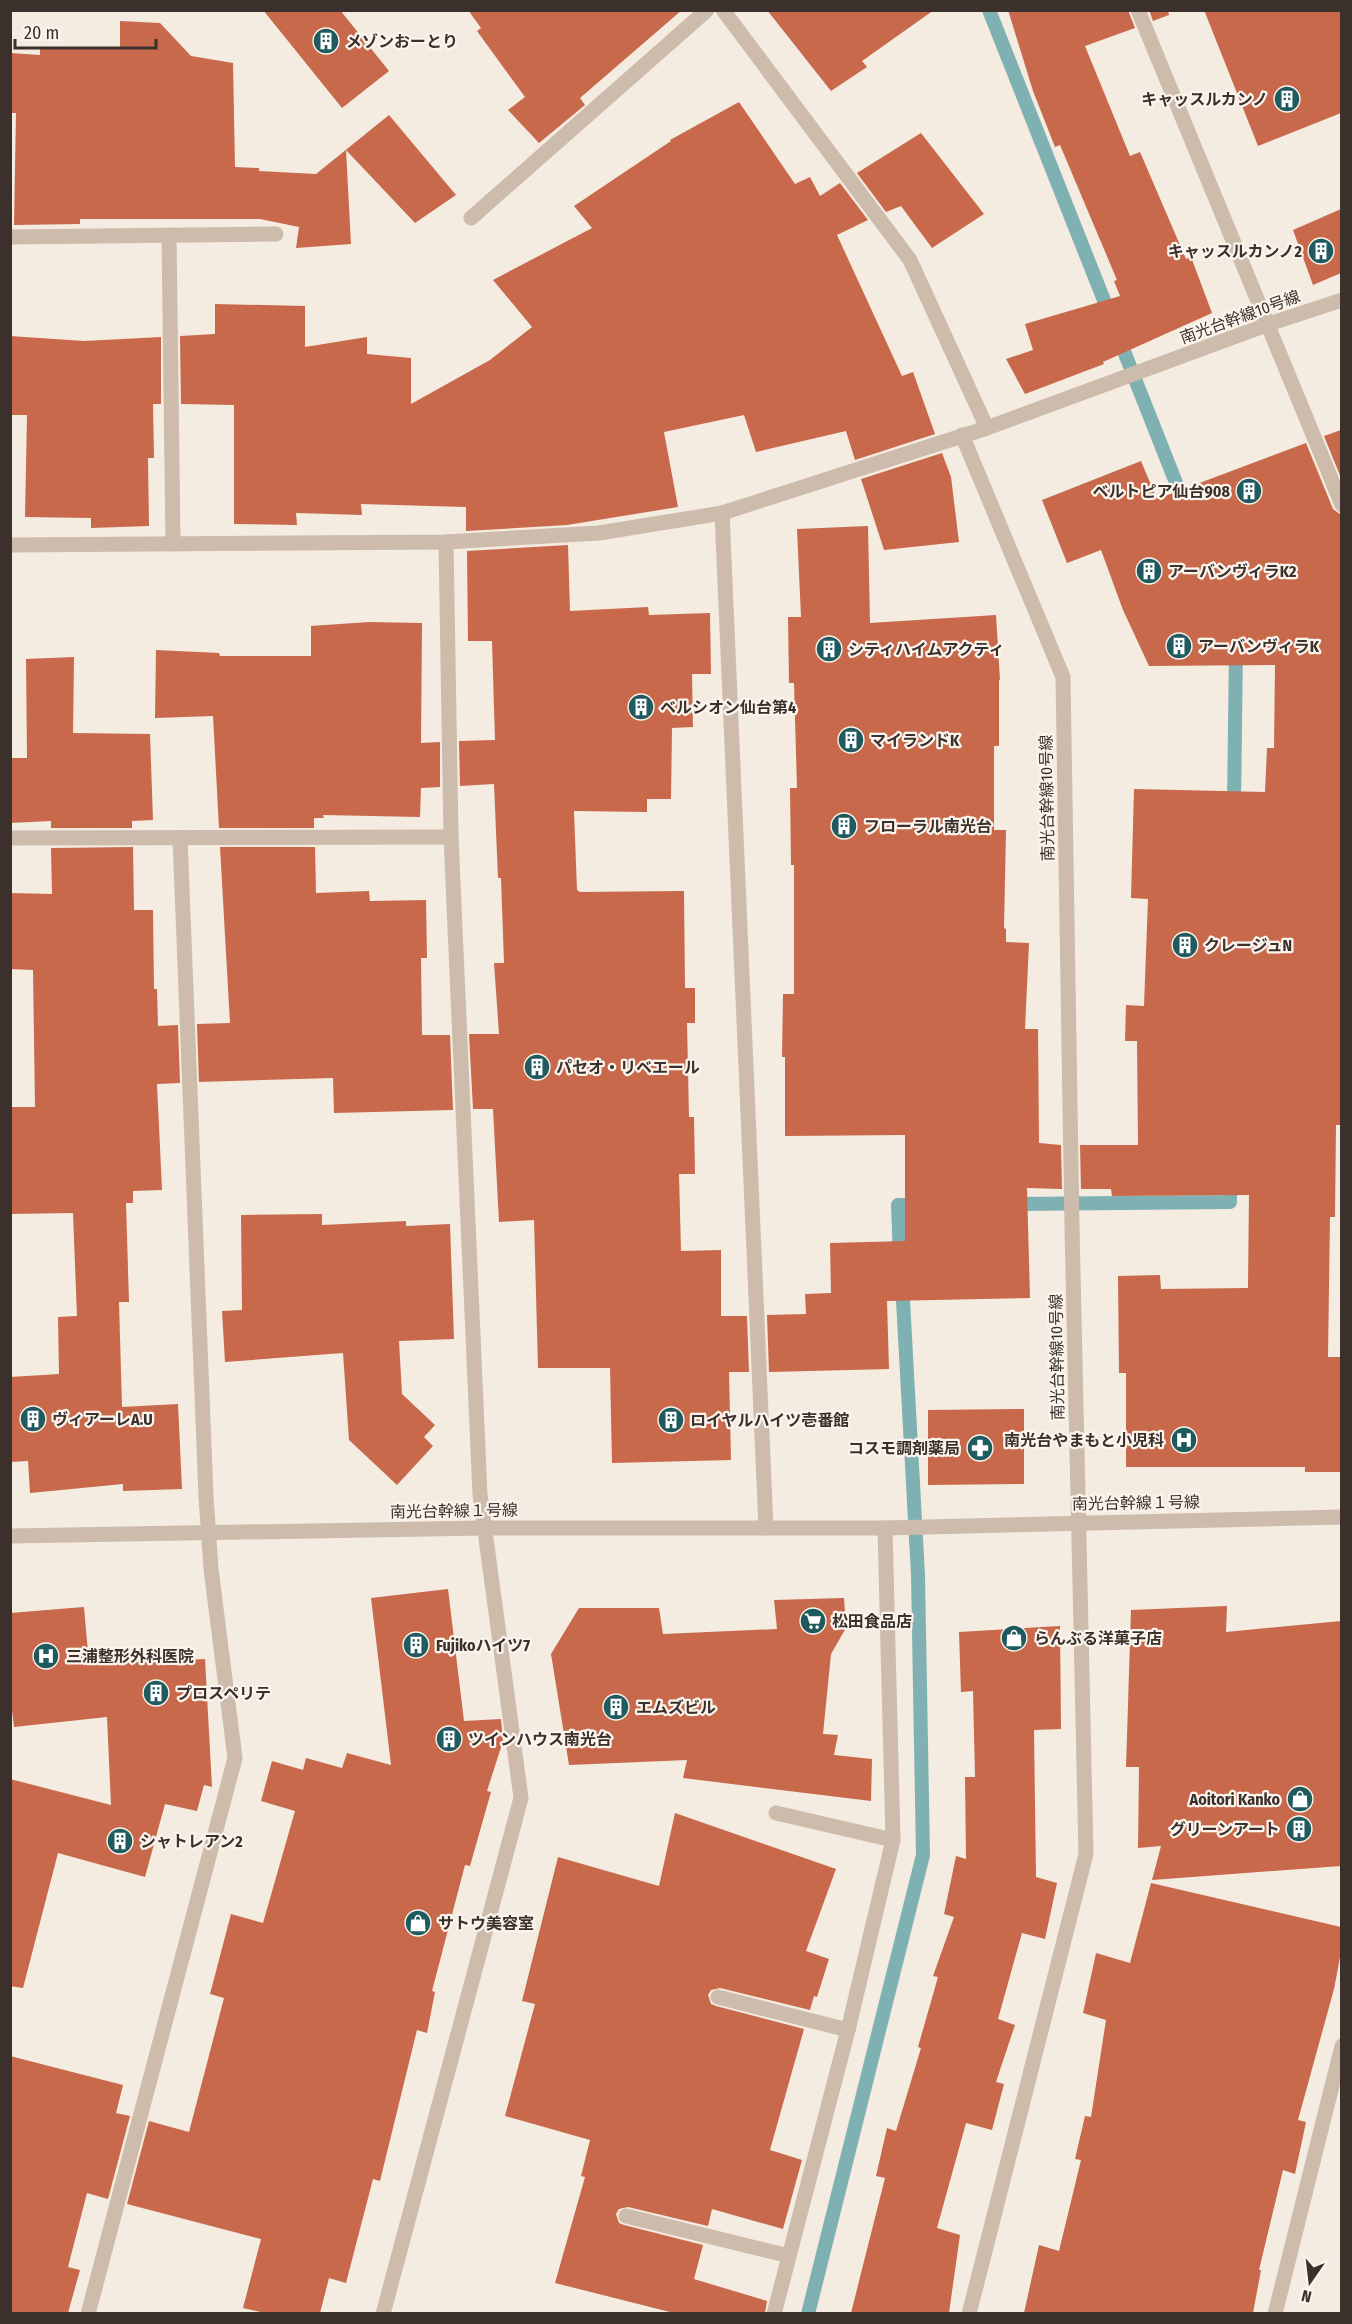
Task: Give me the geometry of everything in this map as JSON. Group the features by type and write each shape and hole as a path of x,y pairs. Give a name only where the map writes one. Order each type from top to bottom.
{"street":[{"path":"471,218 707,10"},
{"path":"723,10 910,260 987,428"},
{"path":"1138,10 1269,324 1341,505"},
{"path":"10,237 276,234"},
{"path":"169,235 173,544"},
{"name":"南光台幹線10号線","path":"10,545 446,542 599,533 722,513 987,428 1269,324 1341,300"},
{"name":"南光台幹線10号線","path":"962,435 1063,677 1086,1854 969,2313"},
{"path":"722,513 766,1528"},
{"path":"383,2313 521,1798 479,1482 451,837 446,542"},
{"path":"10,838 451,837"},
{"path":"88,2313 235,1758 210,1569 180,838"},
{"name":"南光台幹線１号線","path":"10,1536 484,1528 891,1527 1341,1516"},
{"path":"774,2313 848,2030 893,1840 891,1527"},
{"path":"776,1813 893,1840"},
{"path":"718,1997 848,2030"},
{"path":"1275,2313 1341,2046"},
{"path":"626,2216 789,2256"}],"building":[{"name":"メゾンおーとり","path":"263,10 340,10 389,71 342,108"},
{"path":"468,10 682,10 580,98 585,105 539,143 508,110 525,97 477,31 481,28"},
{"path":"767,10 934,10 862,61 867,67 831,91"},
{"path":"1008,10 1128,10 1135,28 1085,46 1130,156 1140,152 1186,259 1191,257 1212,313 1103,362 1104,364 1025,394 1006,359 1033,350 1025,324 1120,296 1114,281 1117,280 1060,145 1055,147 1033,91"},
{"path":"1149,10 1168,10 1169,15 1153,21"},
{"path":"1204,10 1341,10 1341,113 1258,146"},
{"path":"120,21 160,23 191,56 233,63 235,167 259,168 259,171 316,174 389,115 456,195 415,223 346,150 351,244 296,248 299,227 260,219 80,219 80,224 14,225 16,113 10,113 10,53 40,55 40,49 120,49"},
{"path":"739,102 795,184 810,177 820,196 840,183 868,220 837,235 902,376 913,372 935,434 855,460 846,431 756,452 744,415 664,432 678,507 567,525 466,531 466,507 361,504 362,515 296,513 297,525 234,524 234,405 181,404 180,336 215,334 215,304 305,306 305,347 367,337 367,354 411,358 411,404 490,360 532,327 493,280 592,228 574,206 670,140"},
{"path":"921,133 984,214 932,248 901,206 886,212 857,173"},
{"name":"キャッスルカンノ2","path":"1341,209 1341,273 1313,285 1293,230"},
{"path":"10,336 84,341 161,337 161,404 153,404 154,458 148,458 149,526 91,528 91,518 25,517 27,415 10,415"},
{"path":"1341,430 1341,478 1324,436"},
{"path":"1306,443 1333,509 1341,515 1341,1125 1336,1125 1335,1217 1330,1217 1328,1357 1341,1357 1341,1472 1305,1472 1305,1467 1126,1467 1126,1373 1119,1373 1118,1276 1160,1275 1161,1289 1248,1288 1249,1195 1112,1196 1111,1189 1081,1189 1080,1145 1138,1145 1137,1041 1125,1041 1126,1005 1144,1006 1148,899 1131,898 1134,789 1265,792 1267,748 1274,748 1275,665 1149,666 1123,610 1101,550 1067,563 1042,500 1141,461 1157,499"},
{"path":"942,453 951,477 959,542 884,550 861,479"},
{"path":"868,526 870,623 996,615 1000,680 999,746 994,746 994,830 1006,830 1004,928 1006,929 1006,942 1029,943 1025,1029 1038,1029 1039,1143 1061,1145 1062,1189 1027,1188 1030,1298 887,1301 889,1369 769,1372 767,1315 806,1314 805,1294 831,1293 830,1243 905,1241 905,1135 785,1136 785,1057 782,1057 783,994 794,994 794,865 791,865 790,788 797,788 794,683 789,683 788,617 801,617 797,529"},
{"path":"568,545 570,611 648,607 649,615 710,613 711,674 692,674 693,727 672,728 671,799 647,799 647,812 574,811 577,890 580,892 684,891 685,988 695,988 695,1023 687,1023 689,1117 694,1117 695,1174 679,1174 681,1251 721,1250 721,1316 747,1316 749,1372 729,1372 731,1460 612,1463 610,1368 538,1368 534,1220 499,1222 493,1109 473,1109 469,1034 499,1034 494,963 504,963 494,784 460,786 459,741 495,740 492,641 468,641 467,551"},
{"path":"369,622 422,623 421,743 440,742 440,787 421,788 420,817 323,815 324,818 314,818 314,828 219,828 213,716 155,718 156,650 219,653 220,656 311,656 311,626"},
{"path":"74,657 73,733 150,734 153,820 132,821 132,828 51,828 51,821 10,823 10,758 27,758 26,659"},
{"path":"133,847 134,910 153,910 154,989 157,989 158,1026 178,1025 180,1083 157,1084 162,1190 133,1191 133,1203 126,1203 129,1302 119,1302 122,1407 178,1404 182,1489 123,1491 123,1484 30,1493 28,1461 10,1462 10,1377 59,1374 58,1317 77,1316 73,1213 10,1214 10,1107 35,1107 33,970 10,969 10,893 52,894 51,848"},
{"path":"220,847 315,847 316,893 369,891 370,901 426,900 427,958 421,958 422,1035 450,1035 453,1110 334,1113 333,1078 199,1082 197,1024 230,1023"},
{"path":"322,1214 322,1225 406,1221 406,1226 450,1224 454,1339 399,1341 402,1394 435,1425 424,1437 433,1446 397,1485 349,1440 343,1353 225,1362 222,1311 242,1310 241,1215"},
{"path":"1024,1409 1024,1484 928,1485 928,1410"},
{"path":"448,1589 464,1721 501,1719 503,1741 487,1791 491,1792 470,1866 465,1865 432,1991 435,1992 427,2033 417,2030 380,2181 373,2179 346,2283 329,2278 320,2313 265,2313 243,2308 261,2239 127,2204 149,2121 189,2132 224,1998 210,1994 231,1914 263,1923 295,1811 261,1801 272,1761 303,1770 306,1758 342,1768 347,1753 391,1765 371,1598"},
{"path":"844,1598 846,1628 831,1654 823,1734 838,1735 834,1755 872,1759 871,1801 683,1778 687,1760 569,1765 551,1654 579,1608 659,1608 663,1634 777,1629 774,1600"},
{"path":"1227,1606 1226,1632 1341,1621 1341,1866 1152,1880 1161,1846 1138,1848 1139,1767 1126,1767 1131,1610"},
{"path":"84,1607 89,1664 205,1659 212,1787 204,1785 197,1811 165,1804 145,1877 58,1853 23,1988 10,1986 10,1779 111,1805 107,1717 14,1727 10,1693 10,1613"},
{"path":"1060,1626 1061,1729 1034,1730 1036,1877 1057,1883 1045,1939 1022,1933 998,2019 1015,2025 996,2082 1004,2084 992,2130 966,2123 937,2228 960,2235 949,2313 851,2313 885,2178 876,2176 887,2128 896,2131 921,2048 918,2047 938,1977 933,1976 954,1917 944,1914 956,1856 966,1859 965,1777 975,1777 973,1691 961,1692 959,1632"},
{"path":"675,1813 836,1869 806,1951 829,1959 817,1997 814,1996 810,2010 720,1988 711,1990 708,1995 711,2004 716,2006 804,2029 770,2150 802,2160 783,2229 712,2209 708,2226 628,2207 619,2209 616,2214 619,2223 624,2225 703,2245 694,2279 767,2301 765,2313 674,2313 555,2283 585,2177 581,2176 590,2140 505,2116 535,2004 522,2001 558,1857 659,1886"},
{"path":"1151,1883 1341,1927 1341,1952 1334,1989 1298,2120 1306,2122 1295,2174 1283,2170 1259,2270 1261,2270 1253,2313 1024,2313 1039,2245 1059,2251 1081,2160 1075,2159 1085,2116 1091,2117 1106,2020 1083,2013 1096,1953 1130,1963"},
{"path":"10,2056 123,2085 116,2113 130,2116 108,2199 87,2193 68,2267 80,2270 68,2313 10,2313"}],"waterway":[{"path":"989,10 1111,318"},
{"path":"1118,336 1186,508"},
{"path":"1234,807 1236,647"},
{"path":"1010,1204 1230,1202 1230,1178"},
{"path":"900,1257 898,1205 922,1205"},
{"path":"808,2314 923,1855 918,1575 902,1282"}],"place":[{"name":"メゾンおーとり","path":"326,41"},
{"name":"キャッスルカンノ","path":"1287,99"},
{"name":"キャッスルカンノ2","path":"1321,251"},
{"name":"ベルトピア仙台908","path":"1249,491"},
{"name":"アーバンヴィラK2","path":"1149,571"},
{"name":"アーバンヴィラK","path":"1179,646"},
{"name":"シティハイムアクティ","path":"829,649"},
{"name":"ベルシオン仙台第4","path":"641,707"},
{"name":"マイランドK","path":"851,740"},
{"name":"フローラル南光台","path":"844,826"},
{"name":"クレージュN","path":"1185,945"},
{"name":"パセオ・リベエール","path":"537,1067"},
{"name":"ヴィアーレA.U","path":"33,1419"},
{"name":"ロイヤルハイツ壱番館","path":"671,1420"},
{"name":"南光台やまもと小児科","path":"1184,1440"},
{"name":"コスモ調剤薬局","path":"980,1448"},
{"name":"松田食品店","path":"813,1621"},
{"name":"らんぶる洋菓子店","path":"1014,1638"},
{"name":"Fujikoハイツ7","path":"416,1645"},
{"name":"三浦整形外科医院","path":"46,1656"},
{"name":"プロスペリテ","path":"156,1693"},
{"name":"エムズビル","path":"616,1707"},
{"name":"ツインハウス南光台","path":"449,1739"},
{"name":"Aoitori Kanko","path":"1300,1799"},
{"name":"グリーンアート","path":"1299,1829"},
{"name":"シャトレアン2","path":"120,1841"},
{"name":"サトウ美容室","path":"418,1923"}]}
